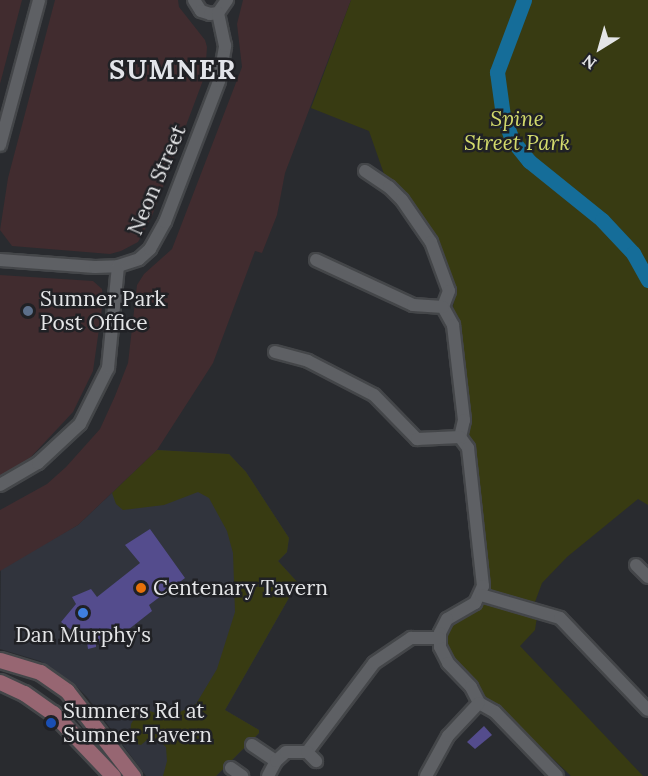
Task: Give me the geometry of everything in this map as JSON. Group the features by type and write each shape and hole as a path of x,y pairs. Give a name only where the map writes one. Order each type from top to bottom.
{"main road":[{"path":"0,660 40,672 67,691 134,776"},
{"path":"0,682 33,698 52,713 113,776"}],"street":[{"path":"0,145 39,0"},
{"path":"194,0 201,11 210,14 218,13 227,0"},
{"name":"Neon Street","path":"0,260 95,267 118,266 139,259 150,249 165,222 224,65 225,46 218,13"},
{"path":"365,171 396,194 431,242 449,291 443,308 453,325 464,420 460,437 468,448 483,577 481,595 475,603 447,620 439,638 442,655 471,687 480,703 495,712 557,776"},
{"path":"316,261 413,305 443,308"},
{"path":"0,485 38,463 80,424 108,369 118,266"},
{"path":"275,352 308,361 374,395 417,440 460,437"},
{"path":"636,565 648,577"},
{"path":"481,595 560,618 648,710"},
{"path":"268,776 276,761 286,752 311,757 374,663 411,638 439,638"},
{"path":"426,776 448,736 480,703"},
{"path":"252,745 276,761"},
{"path":"231,768 242,776"}],"shaded area":[{"path":"0,0 22,0 0,84"},
{"path":"55,0 178,0 179,7 205,40 207,47 205,75 152,216 138,242 110,254 12,246 0,230 8,178"},
{"path":"243,0 351,0 285,173 277,215 262,253 255,251 213,363 157,450 78,525 0,571 0,510 47,484 66,467 100,429 115,396 128,363 137,285 144,274 172,249 242,67 237,24"},
{"path":"0,275 93,281 102,289 103,301 93,371 73,412 31,457 0,476"},
{"path":"157,450 229,454 246,472 289,538 287,552 278,561 300,585 290,596 225,710 259,730 259,733 216,776 146,776 87,697 73,683 40,661 0,649 1,568 78,525"}],"green space":[{"name":"Spine Street Park","path":"351,0 648,0 648,505 638,499 567,557 542,583 535,602 504,598 490,588 473,446 468,434 470,422 465,372 453,306 455,297 453,288 401,193 384,174 369,131 311,108"},
{"path":"157,450 229,454 246,472 289,538 287,552 278,561 300,585 290,596 225,710 259,730 259,733 216,776 163,776 167,761 166,747 158,740 148,739 141,745 134,743 130,737 131,724 139,711 147,710 161,715 180,712 196,704 217,669 235,612 233,553 227,531 209,498 198,492 164,505 123,510 116,504 112,493"},
{"path":"490,603 537,617 535,630 520,646 643,776 571,776 498,706 487,699 477,684 449,655 446,640 454,621 482,604"}],"building":[{"name":"Centenary Tavern","path":"150,529 185,578 149,605 152,611 124,633 119,627 96,644 96,647 88,649 87,642 61,622 76,604 72,597 91,589 97,597 140,563 125,545"},
{"path":"484,726 492,735 475,749 467,742"}],"waterway":[{"path":"524,0 497,72 503,116 512,140 529,161 602,220 633,253 648,280"}],"place":[{"name":"Sumner Park Post Office","path":"28,311"},
{"name":"Centenary Tavern","path":"141,588"},
{"name":"Dan Murphy's","path":"83,613"},
{"name":"Sumners Rd at Sumner Tavern","path":"51,723"}],"district":[{"name":"SUMNER","path":"173,70"}]}
